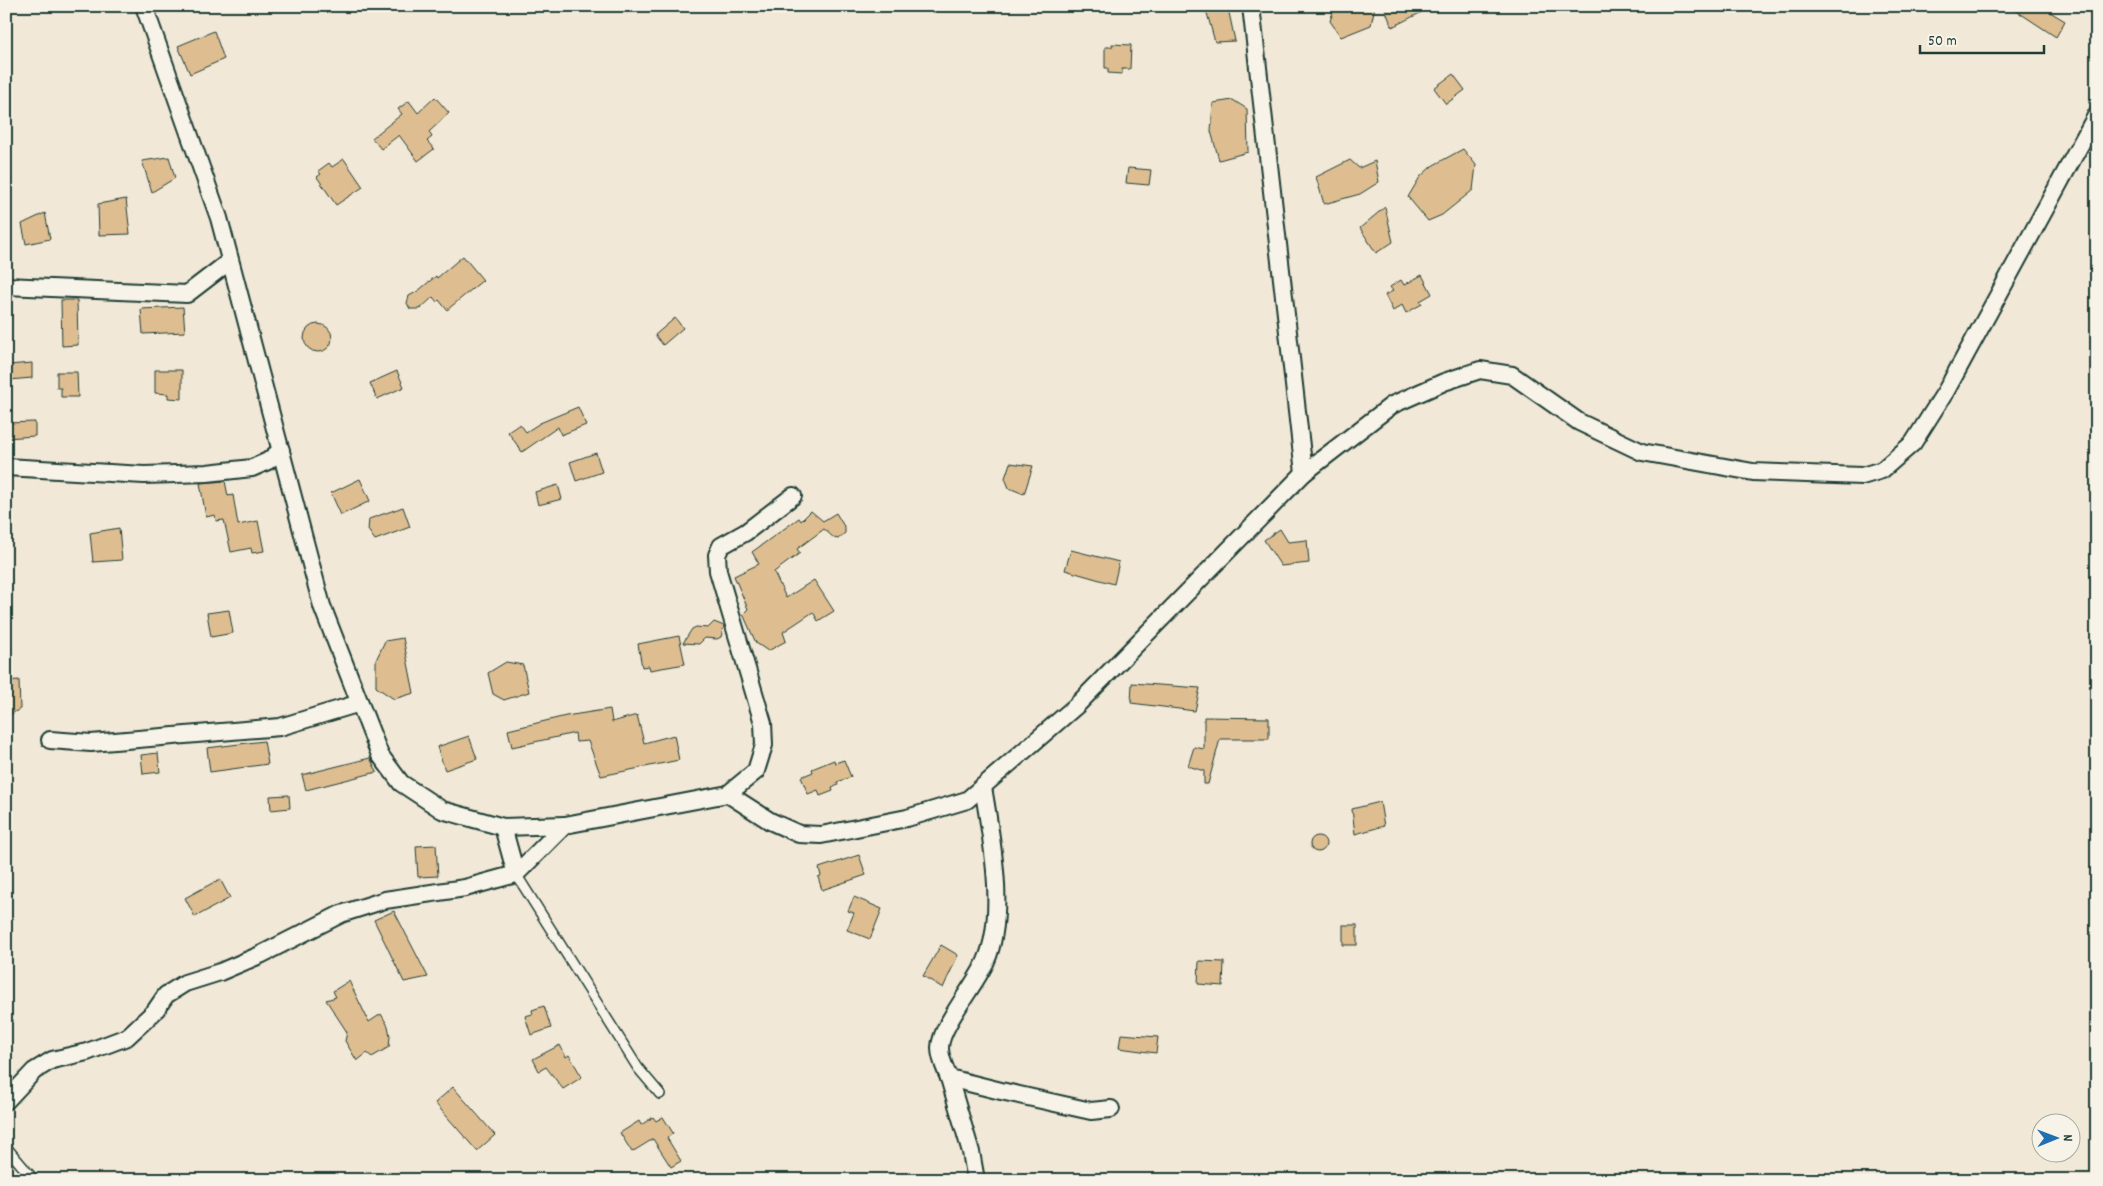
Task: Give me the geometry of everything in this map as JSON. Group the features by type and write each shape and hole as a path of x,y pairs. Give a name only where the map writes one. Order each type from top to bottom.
{"street":[{"path":"144,6 219,218 322,606 380,755 401,783 442,810 503,827 565,824 728,794 756,771 764,745 763,723 718,571 717,554 721,546 746,532 793,496"},
{"path":"1250,6 1304,472"},
{"path":"728,794 777,824 799,834 821,835 907,818 967,800 1076,706 1304,472 1392,405 1444,382 1480,370 1512,375 1579,422 1642,452 1753,472 1862,476 1882,470 1913,444 1946,391 2097,114"},
{"path":"6,286 187,294 230,261"},
{"path":"6,467 144,475 207,473 252,468 268,461 281,450"},
{"path":"50,740 91,743 280,727 360,703"},
{"path":"976,1180 970,1152 940,1047 963,998 985,963 992,946 996,908 993,852 983,786"},
{"path":"6,1101 34,1071 52,1060 87,1052 127,1037 155,1010 166,995 185,982 220,972 260,955 341,914 385,900 465,888 516,874 565,824"},
{"path":"503,827 516,874"},
{"path":"949,1078 1091,1111 1111,1109"}],"lane":[{"path":"516,874 638,1068 660,1094"},
{"path":"6,1147 34,1180"}],"building":[{"path":"1205,6 1228,8 1235,41 1215,42"},
{"path":"1335,6 1375,6 1371,25 1341,37 1330,21"},
{"path":"1384,6 1434,6 1392,27"},
{"path":"2009,6 2040,6 2065,21 2056,37"},
{"path":"214,31 224,59 190,74 178,46"},
{"path":"1112,44 1131,45 1130,69 1122,69 1122,74 1108,73 1108,68 1105,68 1105,47 1112,47"},
{"path":"1453,74 1465,90 1446,104 1434,88"},
{"path":"435,97 449,113 429,132 432,137 427,141 434,149 418,161 399,135 381,149 372,138 402,114 398,109 409,101 418,113"},
{"path":"1233,100 1247,109 1248,152 1219,160 1211,131 1213,103"},
{"path":"1463,149 1476,165 1473,190 1442,215 1428,221 1408,197 1420,177 1432,166"},
{"path":"169,157 175,178 152,192 142,161"},
{"path":"344,159 363,187 336,205 317,177 321,174 318,171 329,163 332,167"},
{"path":"1350,160 1359,168 1375,161 1379,182 1360,194 1324,204 1316,177"},
{"path":"1128,168 1151,170 1149,185 1126,183"},
{"path":"126,199 130,234 99,235 98,204"},
{"path":"1385,207 1393,242 1376,253 1360,228"},
{"path":"45,213 50,239 26,244 22,224"},
{"path":"463,256 483,280 447,310 439,300 437,302 433,297 420,309 410,309 407,303 409,296 436,276 437,278"},
{"path":"1422,275 1432,294 1420,301 1422,304 1406,313 1402,305 1393,311 1385,295 1393,291 1390,287 1401,280 1404,285"},
{"path":"61,300 77,300 78,345 62,346"},
{"path":"183,307 185,332 143,334 141,309"},
{"path":"675,318 683,328 663,345 655,335"},
{"path":"318,324 328,328 332,338 328,348 318,352 308,348 304,338 308,328"},
{"path":"32,363 32,378 9,380 8,365"},
{"path":"155,370 182,370 182,399 168,398 168,394 155,393"},
{"path":"397,371 404,387 377,399 370,383"},
{"path":"57,372 77,372 78,397 61,397 61,388 57,388"},
{"path":"578,407 586,425 561,435 558,427 522,452 508,432 520,424 526,432 540,423"},
{"path":"35,422 35,436 6,438 6,423"},
{"path":"596,453 602,472 576,481 570,462"},
{"path":"1010,463 1033,466 1024,494 1009,488 1005,478"},
{"path":"360,479 370,501 341,515 331,493"},
{"path":"225,481 228,496 233,495 238,525 258,521 264,551 252,553 251,548 231,552 224,520 216,521 215,515 206,517 200,483"},
{"path":"558,485 562,499 538,505 535,492"},
{"path":"403,507 410,527 375,540 368,530 369,519"},
{"path":"811,511 823,521 836,513 845,528 845,533 838,539 834,538 824,529 797,549 800,553 774,572 786,598 814,580 834,611 818,621 813,612 783,632 786,641 768,651 756,643 743,614 748,609 734,576 759,564 752,552 799,518 801,521"},
{"path":"119,528 122,560 93,562 90,533"},
{"path":"1280,529 1288,542 1307,540 1309,563 1281,566 1264,540"},
{"path":"1071,550 1119,562 1114,584 1065,570"},
{"path":"229,610 233,633 211,637 207,613"},
{"path":"714,622 724,626 721,637 717,639 705,638 699,644 683,643 692,629 696,627 708,628"},
{"path":"679,636 685,664 650,670 649,666 642,667 638,644"},
{"path":"403,638 414,693 394,699 376,687 376,660 385,641"},
{"path":"506,662 523,665 529,692 504,700 493,694 488,673"},
{"path":"19,680 20,709 6,717 6,681"},
{"path":"1132,683 1200,688 1195,711 1131,703"},
{"path":"610,709 612,722 637,715 644,743 674,735 679,760 601,776 588,741 576,742 575,733 512,747 508,730 566,716"},
{"path":"1204,717 1269,718 1269,739 1220,739 1208,784 1204,784 1204,771 1188,766 1194,747 1204,749"},
{"path":"469,736 477,759 445,770 437,747"},
{"path":"264,741 268,764 210,772 207,748"},
{"path":"158,753 160,772 143,774 141,755"},
{"path":"370,758 377,772 306,790 302,775"},
{"path":"834,760 835,763 844,760 851,777 837,782 838,785 832,788 833,791 820,796 818,790 808,794 801,777 813,772 812,769"},
{"path":"289,795 290,808 271,810 270,796"},
{"path":"1380,802 1384,826 1355,834 1352,809"},
{"path":"1315,836 1321,836 1326,841 1324,850 1315,852 1310,847 1310,841"},
{"path":"436,845 438,876 418,877 416,846"},
{"path":"859,855 866,875 822,890 818,877 821,876 819,868"},
{"path":"220,879 230,898 195,917 185,898"},
{"path":"854,897 882,909 870,939 847,930 854,913 848,911"},
{"path":"394,911 428,977 404,982 374,920"},
{"path":"1343,925 1357,925 1357,945 1343,945"},
{"path":"941,945 958,955 943,988 923,976"},
{"path":"1199,961 1224,962 1223,986 1198,984"},
{"path":"349,981 369,1022 381,1014 388,1026 390,1036 389,1047 372,1057 367,1053 357,1061 345,1041 347,1032 326,1000 336,997 333,991"},
{"path":"544,1006 551,1028 531,1035 525,1016 533,1014 532,1010"},
{"path":"1121,1034 1158,1037 1156,1053 1119,1048"},
{"path":"560,1045 566,1057 569,1055 582,1077 563,1089 546,1067 539,1071 533,1059"},
{"path":"453,1087 495,1135 477,1151 435,1103"},
{"path":"653,1117 656,1121 663,1117 673,1133 667,1138 681,1161 671,1167 653,1139 632,1152 620,1133 639,1121 641,1125"}]}
